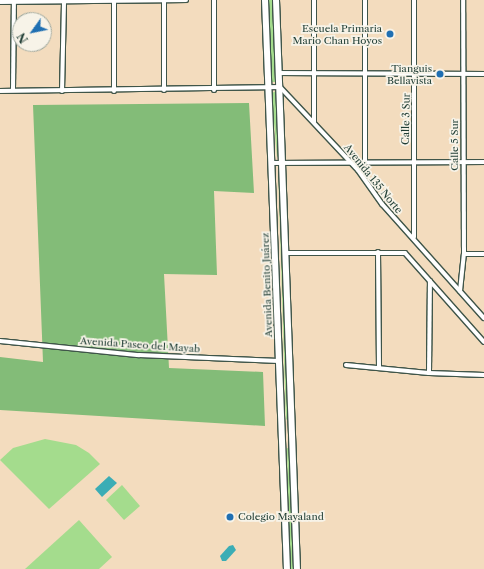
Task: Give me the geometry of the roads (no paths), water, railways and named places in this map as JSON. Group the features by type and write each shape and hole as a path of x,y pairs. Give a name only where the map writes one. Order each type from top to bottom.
{"main road":[{"name":"Avenida Benito Juárez","path":"265,0 287,569"},
{"name":"Avenida Benito Juárez","path":"276,0 298,569"}],"street":[{"path":"0,2 64,0 186,0"},
{"path":"62,91 64,0"},
{"path":"114,0 114,91"},
{"path":"164,0 164,90"},
{"path":"214,0 214,90"},
{"path":"314,0 314,122"},
{"path":"365,0 365,162"},
{"name":"Calle 3 Sur","path":"414,0 414,238"},
{"name":"Calle 5 Sur","path":"460,291 464,254 463,0"},
{"path":"13,90 14,1"},
{"path":"278,73 484,74"},
{"path":"0,91 214,90 269,89 280,87"},
{"name":"Avenida 135 Norte","path":"280,87 351,162 382,204 484,318"},
{"path":"272,163 484,162"},
{"path":"378,252 380,368"},
{"path":"286,253 404,253 484,342"},
{"path":"464,254 484,254"},
{"path":"429,373 430,281"},
{"name":"Avenida Paseo del Mayab","path":"0,341 139,355 279,361"},
{"path":"346,365 429,373 484,375"}],"water":[{"path":"109,476 117,483 102,497 95,489"},
{"path":"233,545 236,550 226,561 222,561 220,556 229,546"}],"place":[{"name":"Escuela Primaria Mario Chan Hoyos","path":"390,34"},
{"name":"Tianguis Bellavista","path":"440,74"},
{"name":"Colegio Mayaland","path":"230,517"}]}
